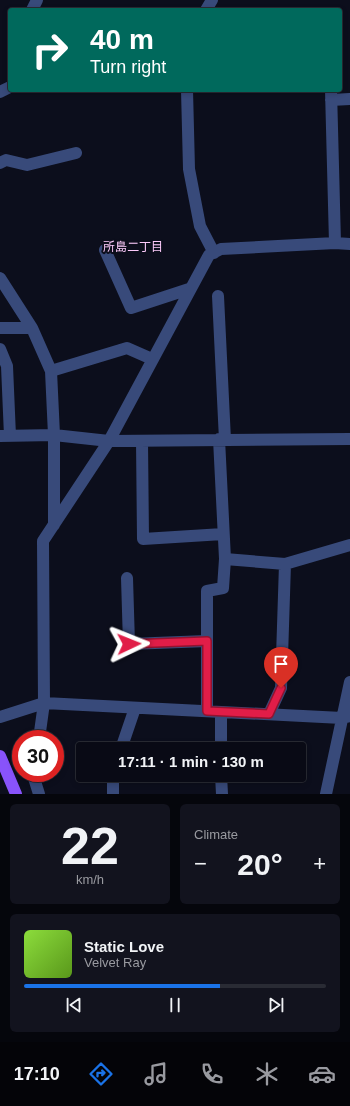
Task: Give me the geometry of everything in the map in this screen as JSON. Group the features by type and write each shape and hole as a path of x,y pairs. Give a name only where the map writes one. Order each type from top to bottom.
{"main road":[{"path":"0,756 16,794"}],"street":[{"path":"187,92 189,169 200,226 214,253"},
{"path":"335,243 331,95 350,99"},
{"path":"0,163 6,160 27,165 76,153"},
{"path":"40,730 44,703 43,541 109,442 189,288 209,255 221,250 335,243 350,244"},
{"path":"105,250 131,308 189,288"},
{"path":"0,278 32,328 51,371 54,435 54,525"},
{"path":"207,711 207,591 223,588 225,559 218,296"},
{"path":"0,328 32,328"},
{"path":"51,371 127,348 152,359"},
{"path":"0,349 7,366 5,436 54,435 109,442 350,439"},
{"path":"142,441 143,539 224,534"},
{"path":"225,559 285,564 350,545"},
{"path":"269,714 281,688 285,564"},
{"path":"127,578 129,644 207,641"},
{"path":"326,794 346,717 350,682"},
{"path":"0,717 44,703 346,717"},
{"path":"123,742 135,708"},
{"path":"221,712 221,742"},
{"path":"35,782 39,794"},
{"path":"112,782 113,794"},
{"path":"221,782 222,794"}],"district":[{"name":"所島二丁目","path":"133,247"}],"route":[{"path":"129,644 207,641 207,711 269,714 281,688"}]}
